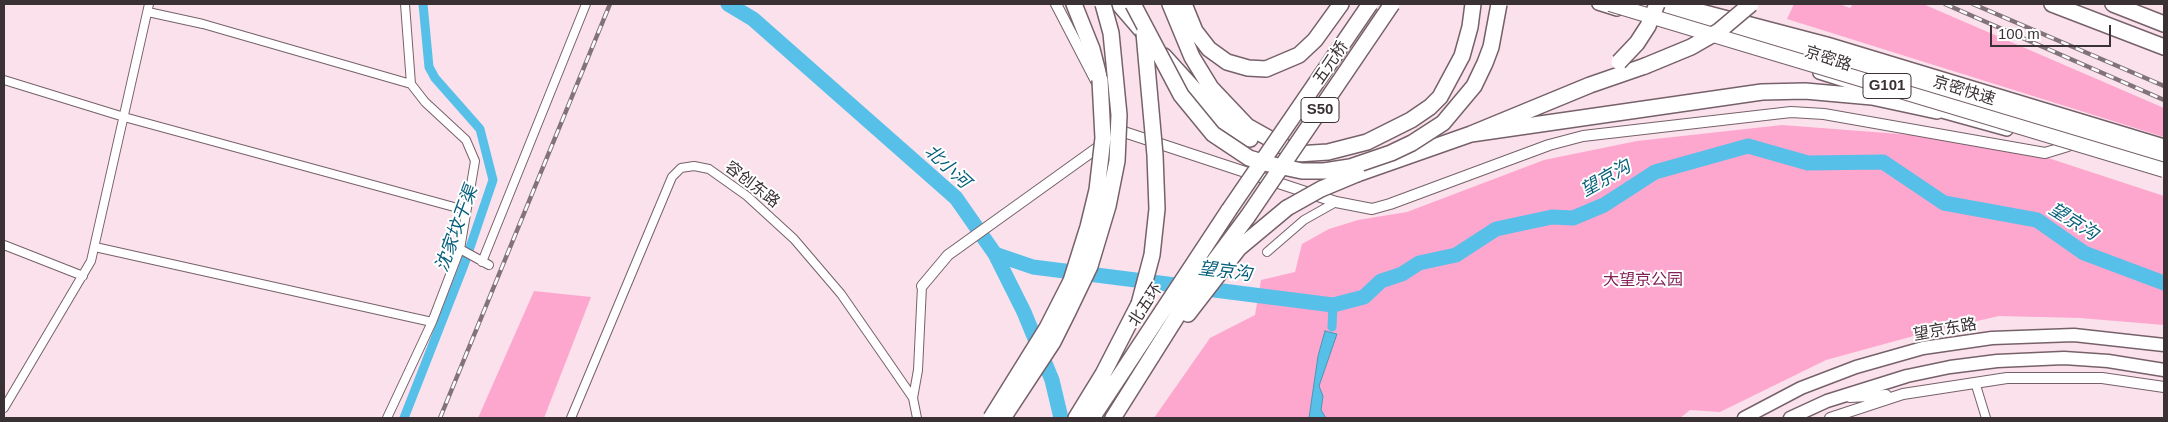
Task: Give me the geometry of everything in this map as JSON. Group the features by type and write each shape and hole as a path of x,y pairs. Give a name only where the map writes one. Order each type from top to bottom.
{"highway":[{"path":"991,418 1047,328 1071,281 1088,227 1097,190 1103,138 1100,80 1092,49 1074,4"},
{"path":"1003,418 1053,342 1068,312 1090,266 1108,206 1117,161 1119,115 1111,33 1103,4"},
{"path":"1120,4 1223,120 1253,141 1274,150 1297,154 1328,152 1367,142 1395,129 1424,111 1440,97 1462,56 1470,28 1473,4"},
{"path":"1133,4 1181,95 1213,134 1249,158 1302,171 1324,171 1370,161 1412,144 1443,123 1474,86 1485,63 1491,47 1499,4"},
{"path":"1076,418 1090,397 1140,304 1152,255 1157,209 1155,155 1143,4"},
{"path":"1170,4 1192,57 1211,88 1247,126 1297,154"},
{"path":"1184,4 1195,32 1209,49 1227,62 1248,68 1266,69 1299,55 1315,40 1341,4"},
{"name":"五元桥","path":"1229,210 1370,4"},
{"name":"五元桥","path":"1204,285 1248,216 1392,4"},
{"name":"京密快速","path":"1610,4 2164,170"},
{"path":"1590,86 1619,62 1637,43 1657,4"},
{"name":"京密快速","path":"1657,4 2164,155"},
{"path":"1204,285 1257,231 1287,208 1321,189 1356,174 1472,134 1691,47 1719,31 1751,4"},
{"path":"2052,4 2164,47"},
{"path":"2113,4 2164,24"},
{"path":"1472,134 1762,92 1805,91 1864,96 1937,111"},
{"name":"北五环","path":"1093,416 1229,210"},
{"name":"北五环","path":"1113,418 1170,329 1204,285"}],"main road":[{"name":"京密路","path":"1598,4 1937,111 2068,146 2164,175"},
{"name":"京密路","path":"1680,4 1827,43 2164,144"},
{"name":"望京东路","path":"1744,418 1801,388 1856,367 1923,348 1992,338 2074,335 2164,345"},
{"path":"1790,418 1837,398 1907,376 1950,367 1997,361 2064,358 2108,361 2164,370"}],"street":[{"path":"387,418 432,322 460,249 474,161 466,140 425,102 411,84 404,4"},
{"path":"460,249 485,264 586,4"},
{"path":"1056,4 1121,131 1336,202 1372,209 1549,145 1583,136 1791,112 1824,114 2045,153 2068,146"},
{"path":"4,408 92,261 148,8 411,84"},
{"path":"4,80 124,117 465,210"},
{"path":"913,398 918,370 922,286 955,250 1121,131"},
{"name":"容创东路","path":"571,418 672,177 681,168 694,166 709,169 747,196 794,239 841,294 913,398 917,418"},
{"path":"1267,252 1304,220 1336,202"},
{"path":"4,245 83,276"},
{"path":"95,247 432,322"},
{"path":"1837,398 1902,394 2007,378 2059,376 2102,378 2164,387"},
{"path":"1975,382 1986,418"},
{"path":"1830,418 1902,394"}],"green space":[{"path":"1794,4 1840,4 1850,8 1853,4 1923,4 2164,108 2164,137 1787,19"},
{"name":"大望京公园","path":"1782,125 1978,140 2039,155 2164,196 2164,325 2080,318 1999,316 1921,334 1826,360 1720,412 1690,410 1680,418 1154,418 1210,338 1255,315 1261,280 1295,272 1302,244 1329,229 1358,220 1407,212 1544,160 1637,141"},
{"path":"534,291 591,297 544,418 478,418"}],"water":[{"path":"1325,331 1337,334 1319,386 1323,396 1321,410 1326,418 1309,418 1318,356"}],"waterway":[{"name":"沈家坟干渠","path":"404,418 464,265 493,180 480,129 435,78 429,67 423,4"},
{"name":"北小河","path":"728,4 753,19 956,198 995,254 1024,312 1052,380 1061,418"},
{"name":"望京沟","path":"995,254 1033,267 1333,305 1364,297 1381,281 1402,274 1419,263 1456,255 1496,229 1552,217 1573,218 1604,205 1655,172 1748,146 1808,163 1883,162 1944,203 2037,220 2084,253 2164,283"},
{"path":"1332,327 1333,305"}],"railway":[{"path":"440,418 610,4"},
{"path":"1945,4 2164,100"},
{"path":"1973,4 2164,86"}]}
